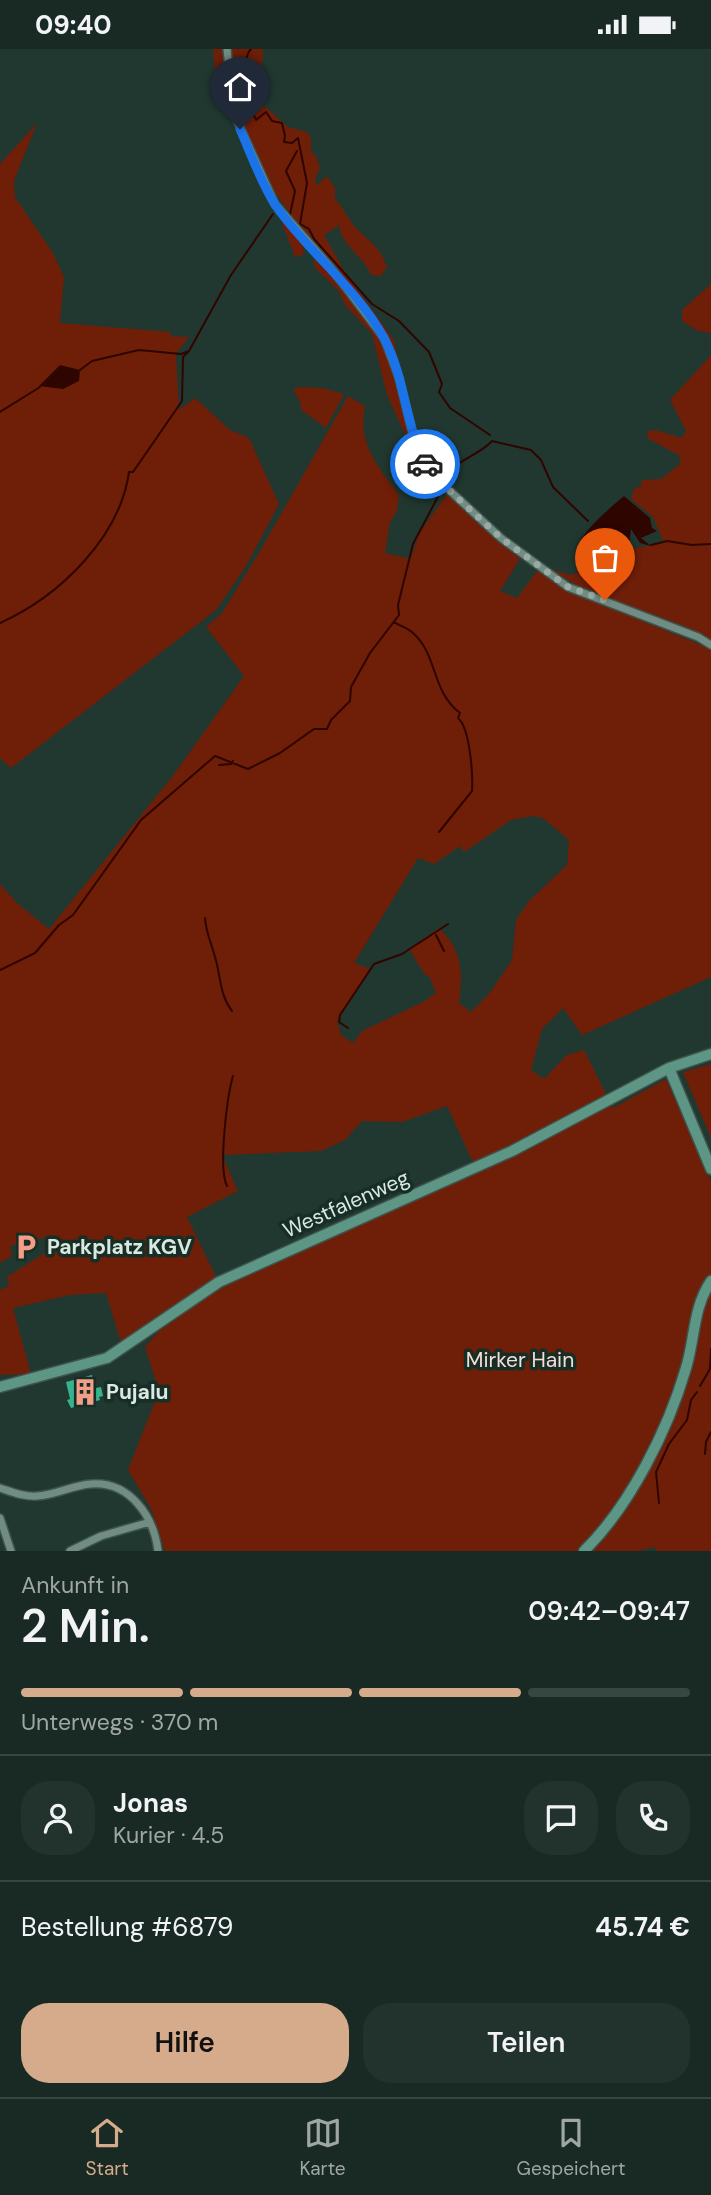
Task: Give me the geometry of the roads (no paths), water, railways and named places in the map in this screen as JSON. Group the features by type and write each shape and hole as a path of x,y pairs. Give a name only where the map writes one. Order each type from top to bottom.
{"street":[{"path":"227,49 234,114 275,204 340,279 384,338 399,378 415,443 436,478 501,538 568,587 698,636 711,645"},
{"name":"Westfalenweg","path":"0,1387 107,1358 219,1282 512,1151 669,1068 711,1054"},
{"path":"669,1068 711,1169"},
{"path":"584,1551 617,1513 658,1440 683,1379 698,1306 711,1280"},
{"path":"0,1488 33,1496 51,1495 87,1484 110,1486 130,1495 150,1522 158,1551"},
{"path":"0,1518 11,1551"},
{"path":"70,1551 87,1542 150,1522"}],"waterway":[{"path":"251,49 244,76 247,105 256,120 266,112 272,121 282,123 284,142 292,143 298,138 307,183 300,224 309,229 314,239 372,304 399,321 429,352 442,384 439,392 450,408 490,435"},
{"path":"290,214 295,191 286,171 297,151"},
{"path":"80,370 92,361 139,350 181,354 189,351 231,275 273,214"},
{"path":"0,623 44,597 65,580 84,562 100,541 123,496 129,472 133,472 182,401 183,357 189,351"},
{"path":"0,412 40,387"},
{"path":"445,479 454,467 492,441 531,450 541,460 553,487 588,521"},
{"path":"0,970 35,953 59,925 73,915 141,820 215,756 248,769 280,753 314,729 327,729 331,720 350,701 351,687 370,653 399,615 398,605 413,544 441,491"},
{"path":"651,545 667,541 692,545 711,544"},
{"path":"394,622 411,631 421,642 444,694 460,713 458,718 468,741 472,791 439,832"},
{"path":"219,765 231,764 233,761"},
{"path":"205,918 222,991 232,1011"},
{"path":"348,1028 339,1022 340,1015 374,964 402,954 448,924"},
{"path":"436,935 444,951"},
{"path":"227,1186 223,1149 233,1076"},
{"path":"700,1386 710,1369 711,1349"},
{"path":"659,1503 656,1472 669,1444 687,1420 691,1400 697,1392"},
{"path":"705,1454 706,1442 711,1432"}],"place":[{"name":"Parkplatz KGV","path":"26,1247"},
{"name":"Pujalu","path":"85,1392"}],"park label":[{"name":"Mirker Hain","path":"520,1360"}]}
